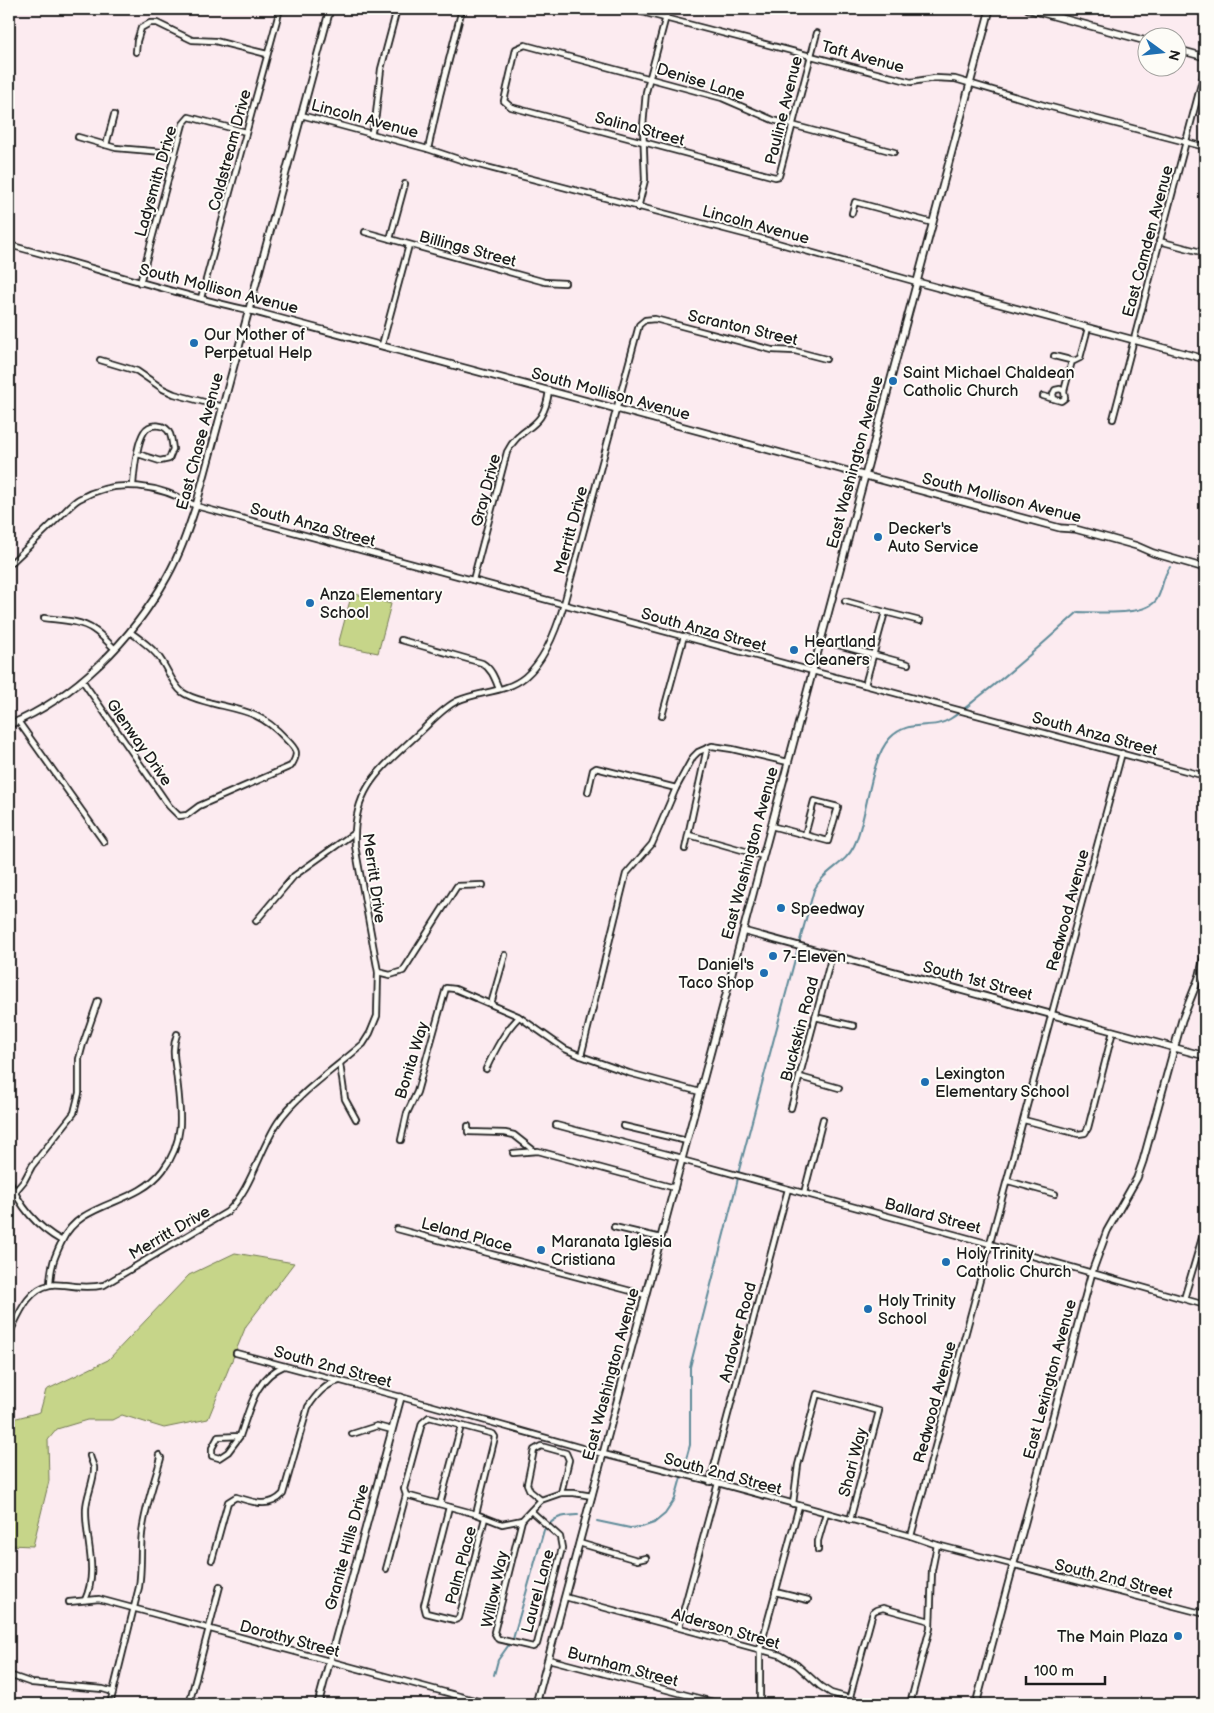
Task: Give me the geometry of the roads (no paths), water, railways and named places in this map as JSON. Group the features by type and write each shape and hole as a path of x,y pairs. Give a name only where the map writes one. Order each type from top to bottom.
{"main road":[{"name":"East Chase Avenue","path":"9,725 52,702 82,680 115,649 148,608 168,576 184,543 196,506 330,9"},
{"name":"East Washington Avenue","path":"536,1704 990,9"},
{"path":"1028,9 1136,38"},
{"path":"1186,52 1205,57"},
{"name":"Lincoln Avenue","path":"917,282 1205,359"},
{"name":"South Mollison Avenue","path":"248,310 1060,528 1075,529 1137,546 1153,553 1205,568"},
{"name":"South 1st Street","path":"743,931 1205,1056"},
{"name":"East Lexington Avenue","path":"976,1704 1092,1272 1107,1230 1137,1178 1143,1162 1175,1047 1205,953"},
{"name":"Granite Hills Drive","path":"318,1704 401,1397"}],"street":[{"name":"Coldstream Drive","path":"202,298 280,9"},
{"path":"371,135 376,114 381,69 397,9"},
{"path":"428,149 462,9"},
{"name":"Taft Avenue","path":"630,9 911,82 949,78 970,83 1047,106 1205,147"},
{"path":"638,208 644,180 644,110 649,78 668,9"},
{"path":"136,52 137,41 142,28 150,23 157,23 192,40 216,41 267,54"},
{"name":"Pauline Avenue","path":"762,174 779,176 817,33"},
{"name":"Denise Lane","path":"511,107 504,101 504,94 516,50 521,46 529,46 722,98 770,119 894,152"},
{"name":"East Camden Avenue","path":"1113,419 1205,69"},
{"name":"Salina Street","path":"511,107 762,174"},
{"path":"106,145 114,115"},
{"name":"Lincoln Avenue","path":"300,115 428,149 467,162 917,282"},
{"name":"Ladysmith Drive","path":"140,283 183,124 189,118 246,132"},
{"path":"78,137 124,149 175,153"},
{"path":"390,239 405,184"},
{"path":"852,213 855,202 933,223"},
{"name":"Billings Street","path":"365,232 545,282 565,283"},
{"path":"1159,241 1205,253"},
{"name":"South Mollison Avenue","path":"9,245 60,258 140,283 248,310"},
{"path":"382,345 409,245"},
{"name":"Scranton Street","path":"655,319 772,350 795,351 826,359"},
{"name":"Merritt Drive","path":"50,1284 94,1287 104,1285 227,1212 240,1197 268,1137 278,1121 302,1096 363,1044 373,1028 378,1011 378,972 355,846 354,833 363,795 378,771 446,708 464,698 498,690 517,682 526,676 536,665 557,627 564,604 639,325 645,320 655,319"},
{"path":"1054,356 1072,361 1080,358 1088,328"},
{"path":"100,360 137,371 163,389 174,394 223,407"},
{"path":"1043,396 1058,401 1063,400 1072,361"},
{"path":"1054,399 1053,394 1055,390 1060,389 1064,391"},
{"name":"Gray Drive","path":"474,580 507,452 516,438 535,424 541,416 547,403 549,390"},
{"path":"133,485 134,465 142,436 146,429 158,425 168,430 173,449 169,459 160,461 138,454"},
{"name":"South Anza Street","path":"9,565 78,500 96,491 133,485 172,493 196,506 1205,776"},
{"path":"844,601 920,621"},
{"path":"865,685 885,612"},
{"path":"44,618 83,625 94,630 115,649"},
{"name":"Glenway Drive","path":"82,680 169,806 179,816 187,815 199,806 291,766 296,759 295,748 266,720 254,714 196,699 183,693 160,658 130,632"},
{"path":"662,716 684,636"},
{"path":"401,640 482,663 491,671 498,690"},
{"path":"834,644 908,664"},
{"path":"18,721 104,842"},
{"path":"581,1056 626,874 652,844 676,788 698,752 712,746 788,762"},
{"path":"685,849 707,748"},
{"name":"Redwood Avenue","path":"911,1536 1122,753"},
{"path":"588,792 593,770 596,768 676,788"},
{"path":"771,826 805,835 828,841 838,806 814,801 805,835"},
{"path":"256,921 294,876 354,833"},
{"path":"689,835 763,856"},
{"path":"378,972 390,975 403,971 457,886 483,885"},
{"path":"506,955 491,1004 519,1017 565,1049 581,1056 630,1073 700,1092"},
{"name":"Buckskin Road","path":"791,1108 832,955"},
{"name":"Bonita Way","path":"401,1140 408,1113 417,1092 446,988 455,989 491,1004"},
{"path":"14,1193 24,1182 32,1166 74,1112 79,1093 79,1059 98,1001"},
{"path":"486,1069 496,1047 519,1017"},
{"path":"815,1017 854,1026"},
{"path":"1024,1120 1078,1134 1085,1133 1088,1128 1113,1030"},
{"path":"9,1334 29,1298 41,1288 50,1284 55,1253 68,1230 82,1217 92,1211 132,1196 147,1187 168,1163 175,1148 181,1124 173,1046 177,1034"},
{"path":"340,1064 345,1099 356,1119"},
{"path":"800,1077 839,1088"},
{"path":"804,1193 823,1119"},
{"name":"Ballard Street","path":"556,1125 1092,1272 1205,1305"},
{"path":"468,1126 468,1132 514,1135 536,1151 674,1188"},
{"path":"623,1126 687,1141"},
{"path":"513,1152 536,1151"},
{"path":"9,1178 14,1193 30,1216 47,1233 62,1242"},
{"path":"1008,1181 1055,1194"},
{"name":"Andover Road","path":"710,1482 788,1189"},
{"path":"614,1227 661,1238"},
{"name":"Leland Place","path":"397,1229 646,1295"},
{"path":"1184,1299 1202,1238"},
{"name":"South 2nd Street","path":"236,1353 603,1454 718,1483 1013,1566 1205,1614"},
{"path":"240,1436 218,1437 212,1448 212,1456 219,1458 228,1452 240,1436 259,1385 268,1375 284,1366"},
{"path":"212,1560 228,1502 236,1498 263,1504 270,1503 283,1494 308,1407 315,1396 325,1388 341,1381"},
{"name":"Shari Way","path":"796,1505 798,1465 817,1394 879,1411 850,1520"},
{"path":"386,1569 406,1496 404,1489 422,1423 429,1418 493,1434 495,1438 476,1514"},
{"path":"352,1434 377,1426 392,1430"},
{"path":"440,1504 460,1426"},
{"path":"541,1500 530,1491 527,1482 534,1450 541,1446 568,1456 569,1460 561,1494"},
{"path":"110,1704 134,1609 141,1571 141,1535 161,1458 158,1455"},
{"path":"85,1600 90,1590 92,1576 86,1520 86,1506 94,1468 90,1456"},
{"path":"679,1627 718,1483"},
{"path":"406,1496 476,1514 502,1524 522,1520 541,1500 561,1494 574,1493 592,1496"},
{"path":"760,1704 760,1649 796,1505"},
{"name":"Palm Place","path":"450,1507 424,1605 426,1613 455,1620 459,1618 485,1518"},
{"name":"Laurel Lane","path":"520,1645 533,1647 537,1644 562,1548 560,1538 531,1511"},
{"path":"818,1550 818,1541 826,1513"},
{"name":"Willow Way","path":"520,1645 498,1639 494,1632 522,1520"},
{"path":"579,1543 637,1560 646,1558"},
{"path":"910,1704 927,1641 930,1621 932,1570 937,1545"},
{"path":"189,1704 220,1586"},
{"path":"775,1592 808,1600"},
{"name":"Alderson Street","path":"565,1597 780,1655 802,1669 820,1686 831,1693 849,1702 869,1704"},
{"name":"Dorothy Street","path":"69,1602 99,1599 489,1704"},
{"path":"849,1702 873,1612 883,1608 930,1621"},
{"name":"Burnham Street","path":"548,1659 721,1704"},
{"path":"9,1675 32,1683 103,1689 113,1692"}],"waterway":[{"path":"799,944 814,890 824,877 846,858 854,846 863,820 877,760 890,738 905,728 935,724 954,717 1018,666 1078,612 1108,613 1132,611 1151,605 1157,599 1165,575 1170,567"},
{"path":"597,1521 630,1528 642,1527 654,1523 665,1514 675,1499 690,1445 690,1367 739,1170 798,948"},
{"path":"494,1675 498,1660 513,1639 544,1530 559,1518 578,1515"}],"place":[{"name":"Our Mother of Perpetual Help","path":"194,343"},
{"name":"Saint Michael Chaldean Catholic Church","path":"893,381"},
{"name":"Decker's Auto Service","path":"878,537"},
{"name":"Anza Elementary School","path":"310,603"},
{"name":"Heartland Cleaners","path":"794,650"},
{"name":"Speedway","path":"781,908"},
{"name":"7-Eleven","path":"773,956"},
{"name":"Daniel's Taco Shop","path":"764,973"},
{"name":"Lexington Elementary School","path":"925,1082"},
{"name":"Maranata Iglesia Cristiana","path":"541,1250"},
{"name":"Holy Trinity Catholic Church","path":"946,1262"},
{"name":"Holy Trinity School","path":"868,1309"},
{"name":"The Main Plaza","path":"1178,1636"}]}
